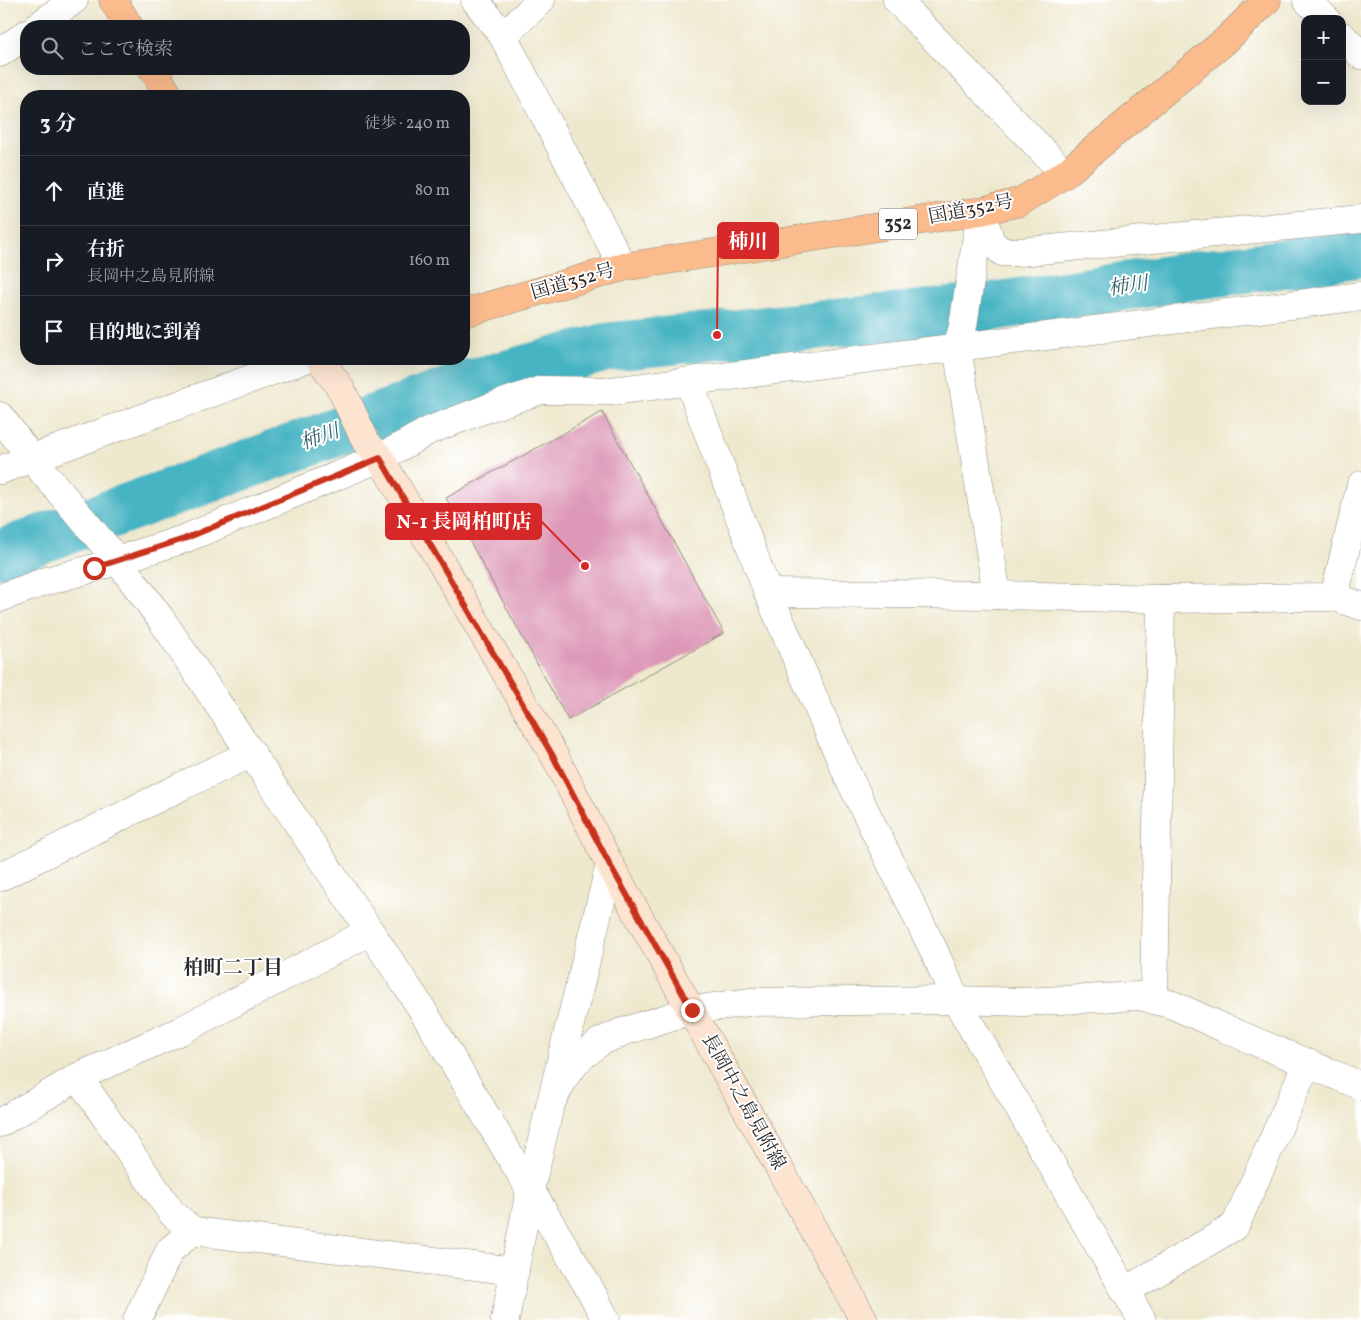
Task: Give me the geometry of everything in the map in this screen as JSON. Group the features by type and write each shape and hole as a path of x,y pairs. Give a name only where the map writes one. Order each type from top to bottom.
{"highway":[{"path":"113,0 125,20"},
{"name":"国道352号","path":"470,311 623,267 981,211 1020,202 1065,174 1225,41 1267,0"},
{"path":"157,75 165,90"}],"main road":[{"name":"長岡中之島見附線","path":"324,365 341,389 373,450 554,758 610,865 864,1320"}],"street":[{"path":"46,20 74,0"},
{"path":"475,0 503,36 623,267"},
{"path":"503,36 541,0"},
{"path":"897,0 1065,174"},
{"path":"1307,0 1322,15"},
{"path":"0,53 20,38"},
{"path":"1346,40 1361,55"},
{"path":"981,211 991,242 1002,252 1019,252 1361,219"},
{"path":"981,211 960,337 997,594"},
{"path":"0,598 42,582 118,561 192,536 373,450 541,390 612,391 689,382 960,337 1361,296"},
{"path":"0,470 289,365"},
{"path":"689,382 768,593 848,776 956,1000 1142,1320"},
{"path":"0,416 32,459 118,561 161,619 252,753 369,932 420,1006 591,1291 606,1320"},
{"path":"1334,597 1361,485"},
{"path":"768,593 997,594 1161,599 1334,597 1361,606"},
{"path":"1154,1000 1161,599"},
{"path":"0,876 252,753"},
{"path":"505,1320 530,1190 610,865"},
{"path":"0,1123 78,1077 180,1031 369,932"},
{"path":"550,1105 566,1076 580,1058 600,1042 622,1032 692,1010 749,1002 956,1000 1023,1002 1139,996 1173,1005 1361,1086"},
{"path":"1125,1291 1235,1226 1307,1063"},
{"path":"78,1077 172,1213 193,1231 515,1271"},
{"path":"137,1320 170,1250 193,1231"}],"building":[{"path":"602,412 724,633 568,720 446,498"}],"waterway":[{"name":"柿川","path":"0,554 467,385 608,347 983,308 1198,275 1361,253"}],"place":[{"name":"柿川","path":"717,335"},
{"name":"N-1 長岡柏町店","path":"585,566"}],"district":[{"name":"柏町二丁目","path":"233,969"}],"route":[{"path":"94,568 184,539 380,458 554,758 610,865 692,1010"}]}
